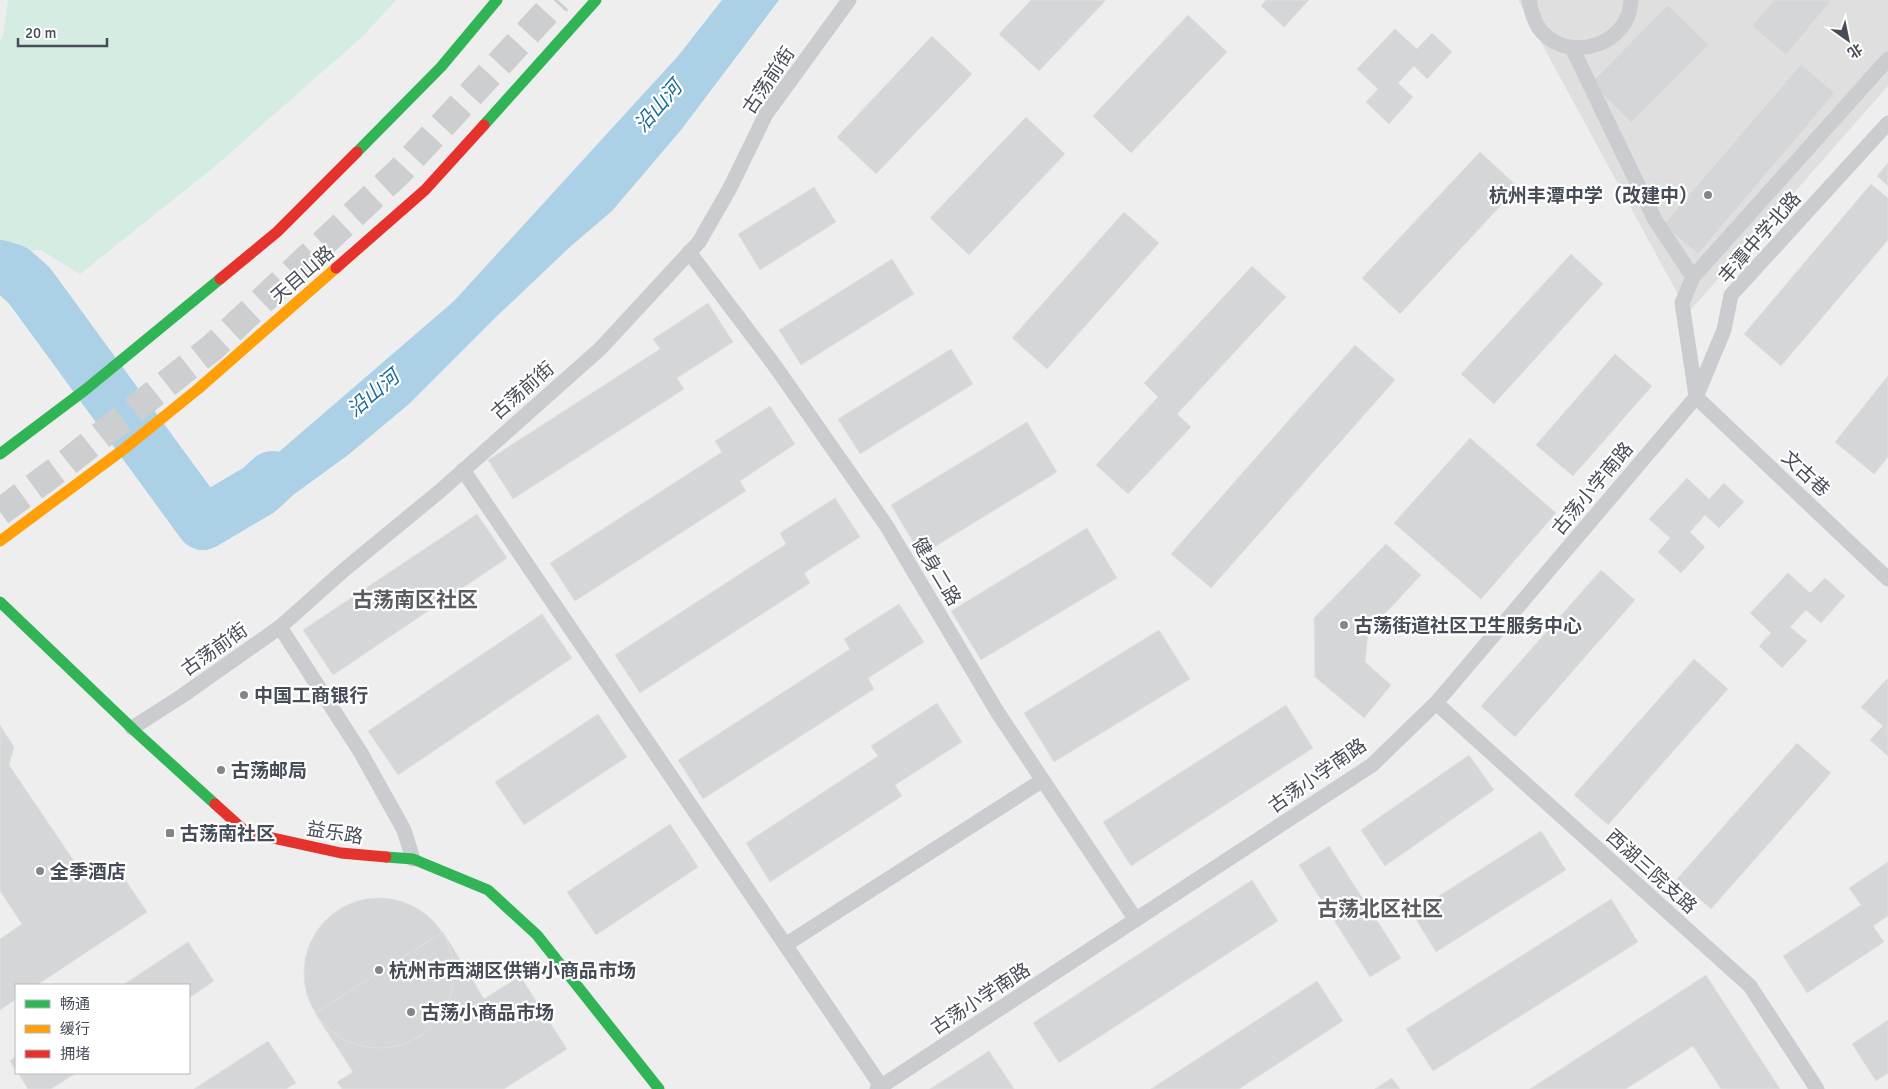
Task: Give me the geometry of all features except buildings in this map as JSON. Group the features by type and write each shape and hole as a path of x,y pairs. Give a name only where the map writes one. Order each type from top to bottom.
{"main road":[{"path":"0,454 85,390 277,232 441,67 497,0"},
{"name":"天目山路","path":"0,541 124,449 198,389 425,190 596,0"},
{"name":"益乐路","path":"0,602 132,728 246,832 341,853 413,859 488,890 538,935 659,1089"}],"lane":[{"name":"古荡前街","path":"132,728 182,696 280,627 344,570 440,492 600,349 699,242 730,188 766,114 849,0"},
{"path":"1529,0 1533,17 1542,32 1556,42 1572,48 1589,48 1604,43 1617,32 1626,19 1631,0"},
{"path":"1572,48 1655,220 1693,277"},
{"path":"1696,397 1682,303 1693,277 1888,60"},
{"name":"丰潭中学北路","path":"1696,397 1724,330 1731,295 1888,124"},
{"name":"健身二路","path":"689,252 775,366 886,525 998,713 1136,920"},
{"name":"文古巷","path":"1696,397 1888,579"},
{"name":"古荡小学南路","path":"879,1088 1372,765 1436,702 1696,397"},
{"path":"463,470 785,945 879,1088"},
{"path":"280,627 361,753 404,830 413,859"},
{"name":"西湖三院支路","path":"1436,702 1750,986 1816,1089"},
{"path":"785,945 1043,780"}],"shaded area":[{"name":"杭州丰潭中学（改建中）","path":"1518,0 1888,0 1888,86 1688,313"}],"green space":[{"path":"8,0 396,0 363,36 213,168 80,274 41,250 14,251 0,255 0,41 3,35"}],"water":[{"path":"722,0 779,0 681,130 612,211 571,246 496,317 409,404 348,455 289,498 221,538 203,505 231,491 266,463 454,301 678,56"}],"waterway":[{"name":"沿山河","path":"0,267 13,271 29,285 203,523 259,490 272,478"}],"tunnel":[{"path":"0,512 64,465 213,347 399,172 558,0"}],"traffic: fast":[{"path":"357,152 441,67 497,0"},
{"path":"484,125 596,0"},
{"path":"0,454 85,390 220,279"},
{"path":"0,602 137,733 215,804"},
{"path":"386,857 413,859 488,890 537,935 659,1089"}],"traffic: slow":[{"path":"0,541 124,449 198,389 336,268"}],"traffic: jam":[{"path":"336,268 425,190 484,125"},
{"path":"220,279 277,232 357,152"},
{"path":"215,804 246,832 341,853 386,857"}],"place":[{"name":"杭州丰潭中学（改建中）","path":"1708,195"},
{"name":"古荡街道社区卫生服务中心","path":"1344,625"},
{"name":"中国工商银行","path":"244,695"},
{"name":"古荡邮局","path":"221,770"},
{"name":"古荡南社区","path":"170,833"},
{"name":"全季酒店","path":"40,871"},
{"name":"杭州市西湖区供销小商品市场","path":"379,970"},
{"name":"古荡小商品市场","path":"411,1012"}],"district":[{"name":"古荡南区社区","path":"415,600"},
{"name":"古荡北区社区","path":"1380,909"}]}
